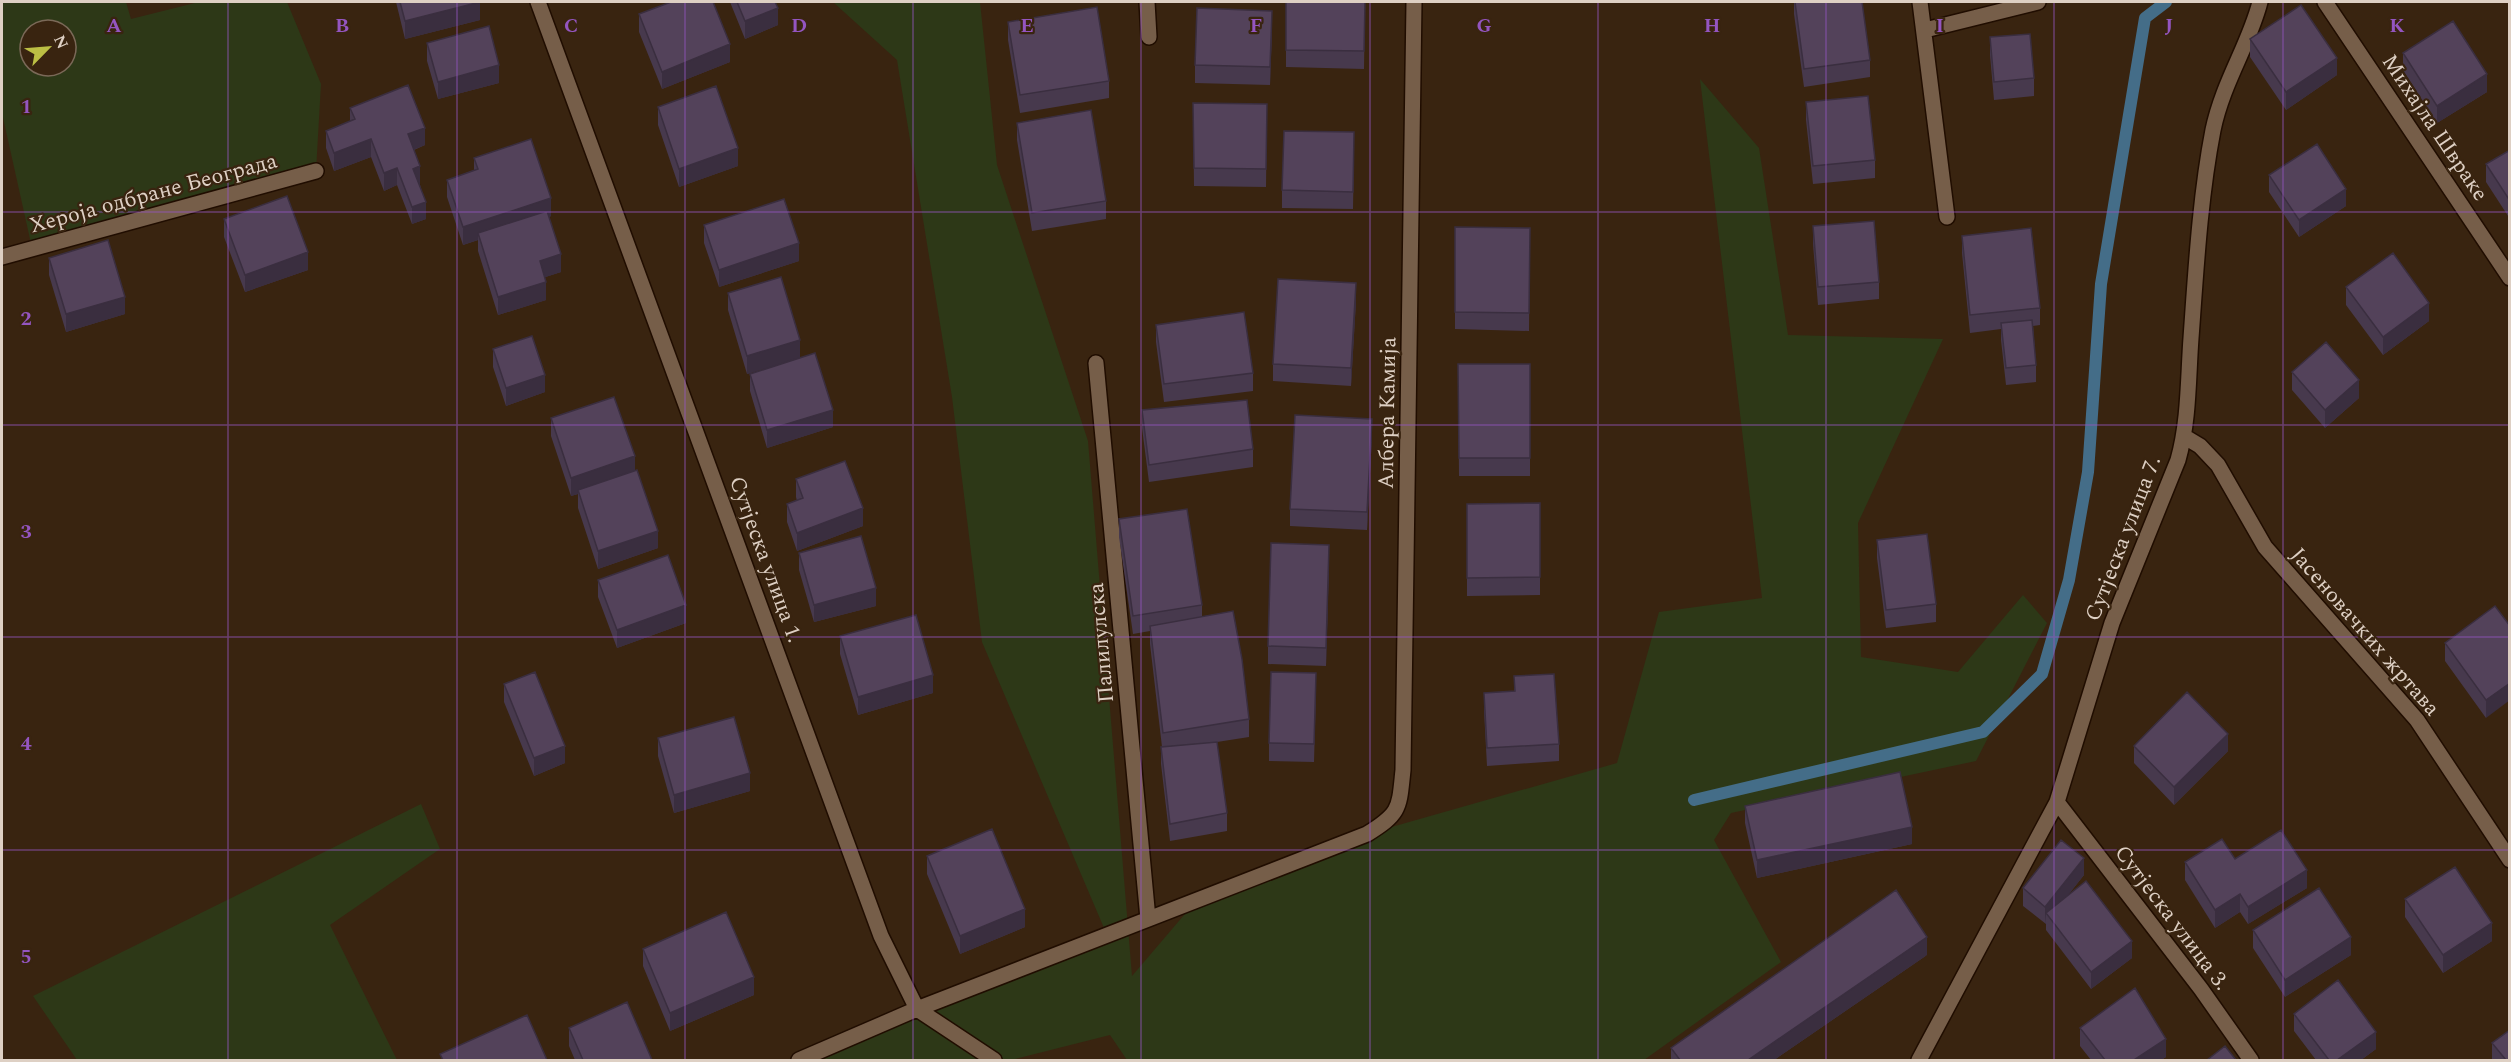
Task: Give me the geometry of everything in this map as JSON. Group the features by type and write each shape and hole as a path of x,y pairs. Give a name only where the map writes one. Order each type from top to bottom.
{"street":[{"name":"Сутјеска улица 1.","path":"538,2 880,936 916,1009"},
{"path":"1147,2 1149,37"},
{"name":"Албера Камија","path":"1148,919 1367,834 1388,821 1400,805 1403,770 1414,2"},
{"path":"1920,2 1947,217"},
{"path":"1925,30 2038,2"},
{"name":"Сутјеска улица 7.","path":"1919,1060 2057,802 2112,623 2178,460 2184,437 2194,291 2213,130 2223,94 2256,17 2260,2"},
{"name":"Михајла Швраке","path":"2325,2 2510,278"},
{"name":"Хероја одбране Београда","path":"2,257 316,171"},
{"name":"Палилулска","path":"1096,363 1148,919"},
{"name":"Јасеновачких жртава","path":"2184,437 2200,446 2218,465 2265,547 2416,720 2510,860"},
{"name":"Сутјеска улица 3.","path":"2057,802 2201,989 2251,1060"},
{"path":"799,1060 916,1009 1148,919"},
{"path":"916,1009 994,1060"}],"green space":[{"path":"2,2 126,2 131,19 199,2 287,2 321,84 316,171 32,248 2,113"},
{"path":"833,2 980,2 997,165 1088,441 1132,976 1196,901 1367,834 1617,763 1659,612 1762,598 1700,79 1759,148 1788,335 1943,339 1858,523 1861,657 1958,672 2023,595 2047,623 1976,761 1731,813 1714,840 1781,962 1644,1060 1127,1060 1110,1035 1011,1060 818,1060 810,1056 1107,935 982,642 952,397 897,60"},
{"path":"421,804 440,849 330,925 397,1060 77,1060 33,996"}],"building":[{"path":"400,2 480,2 405,21"},
{"path":"671,2 713,2 730,44 662,72 639,14"},
{"path":"737,2 775,2 778,8 745,21"},
{"path":"1286,2 1365,2 1364,51 1286,50"},
{"path":"1795,2 1862,2 1870,60 1804,69"},
{"path":"2301,5 2337,58 2286,92 2250,39"},
{"path":"1097,7 1109,81 1020,95 1008,22"},
{"path":"1197,8 1272,11 1270,67 1195,65"},
{"path":"2453,21 2487,74 2437,106 2403,53"},
{"path":"489,26 499,65 438,82 427,43"},
{"path":"2030,34 2034,78 1994,82 1990,37"},
{"path":"408,85 425,128 408,134 420,166 413,169 426,202 412,207 397,168 384,173 371,139 334,153 326,131 355,119 350,108"},
{"path":"716,86 738,148 679,169 658,107"},
{"path":"1868,96 1875,160 1813,166 1806,102"},
{"path":"1193,103 1267,104 1266,169 1194,168"},
{"path":"1091,110 1106,201 1032,213 1017,123"},
{"path":"1284,131 1354,132 1353,192 1282,190"},
{"path":"531,139 551,198 463,227 447,180 478,169 474,158"},
{"path":"2317,144 2346,189 2299,220 2269,175"},
{"path":"2510,150 2510,201 2486,164"},
{"path":"287,196 308,252 245,275 224,219"},
{"path":"784,199 799,243 719,270 704,225"},
{"path":"547,211 561,254 540,261 546,282 498,297 478,233"},
{"path":"1874,221 1879,282 1818,287 1813,226"},
{"path":"1455,227 1530,228 1529,313 1455,312"},
{"path":"2031,228 2040,308 1970,315 1962,236"},
{"path":"108,240 125,297 66,314 49,258"},
{"path":"2393,253 2429,303 2383,337 2346,287"},
{"path":"781,277 800,340 747,356 728,293"},
{"path":"1278,279 1356,283 1351,368 1273,364"},
{"path":"1244,312 1253,373 1164,384 1156,325"},
{"path":"2032,320 2036,365 2006,368 2001,323"},
{"path":"532,336 545,375 506,388 493,349"},
{"path":"2326,342 2359,380 2325,410 2292,372"},
{"path":"815,353 833,410 767,430 750,374"},
{"path":"1458,364 1530,364 1530,458 1459,458"},
{"path":"614,397 635,456 571,478 551,418"},
{"path":"1247,400 1253,449 1149,465 1142,410"},
{"path":"1295,415 1372,419 1367,512 1290,509"},
{"path":"845,461 863,508 797,533 787,504 803,498 796,479"},
{"path":"637,470 658,531 598,551 578,490"},
{"path":"1540,503 1540,577 1467,578 1467,504"},
{"path":"1187,509 1202,605 1133,616 1119,519"},
{"path":"1927,534 1936,604 1886,610 1877,540"},
{"path":"861,536 876,588 814,605 799,553"},
{"path":"1271,543 1329,545 1326,648 1268,646"},
{"path":"668,555 686,605 617,630 598,580"},
{"path":"2495,606 2510,626 2510,683 2486,700 2445,643"},
{"path":"1233,611 1242,659 1249,719 1163,733 1150,626"},
{"path":"916,615 933,675 858,697 840,636"},
{"path":"535,672 565,746 534,758 504,684"},
{"path":"1271,672 1316,673 1314,744 1269,743"},
{"path":"1554,674 1559,744 1487,748 1484,693 1515,691 1514,676"},
{"path":"2187,692 2228,734 2174,787 2134,746"},
{"path":"734,717 750,773 674,795 658,738"},
{"path":"1217,742 1227,813 1170,824 1161,747"},
{"path":"1900,772 1912,827 1757,860 1745,806"},
{"path":"992,829 1025,909 960,936 927,856"},
{"path":"2281,830 2307,870 2248,907 2240,894 2215,910 2185,862 2222,839 2235,859"},
{"path":"2061,840 2084,858 2045,907 2023,888"},
{"path":"2455,867 2492,923 2443,955 2405,899"},
{"path":"2086,881 2132,941 2091,972 2046,913"},
{"path":"2319,888 2351,937 2285,980 2253,930"},
{"path":"1896,890 1927,937 1748,1060 1680,1060 1671,1048"},
{"path":"726,912 754,977 670,1013 643,949"},
{"path":"2338,980 2376,1032 2337,1060 2329,1060 2294,1014"},
{"path":"2135,988 2166,1039 2134,1060 2105,1060 2080,1028"},
{"path":"627,1002 652,1060 583,1060 569,1028"},
{"path":"527,1015 547,1060 443,1060 440,1054"},
{"path":"2510,1030 2510,1060 2506,1060 2492,1043"},
{"path":"2225,1046 2236,1060 2207,1060"}],"waterway":[{"path":"1694,800 1983,732 2042,674 2069,580 2088,472 2101,284 2145,18 2166,2"}]}
